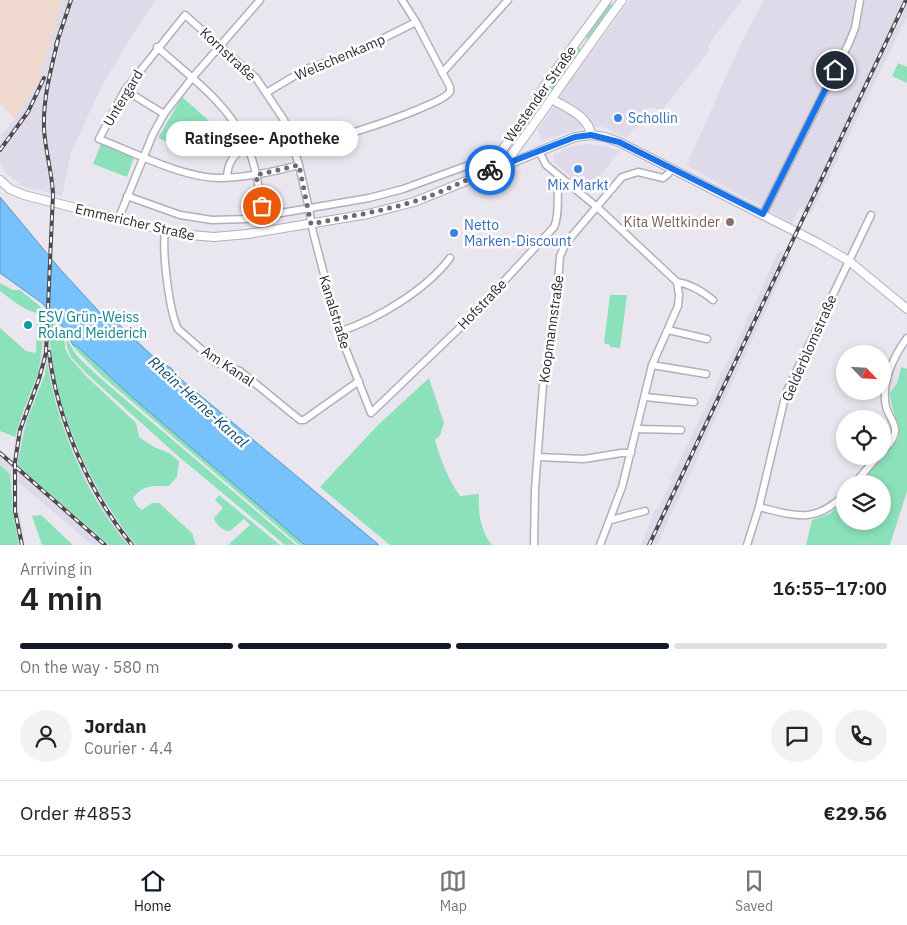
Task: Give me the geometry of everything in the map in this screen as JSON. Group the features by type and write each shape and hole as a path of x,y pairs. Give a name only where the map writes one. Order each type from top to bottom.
{"main road":[{"name":"Westender Straße","path":"489,166 530,111 547,82 608,0"},
{"name":"Westender Straße","path":"504,165 622,0"},
{"name":"Westender Straße","path":"582,34 585,41 591,42"},
{"path":"552,99 582,118 590,128 591,135"},
{"name":"Emmericher Straße","path":"0,180 10,189 24,195 166,232 214,237 248,234 311,224 368,214 414,202 452,187 489,166 504,165 575,137 591,135 619,142 763,214 849,261 907,309"},
{"path":"499,154 499,159 504,165"}],"street":[{"path":"118,220 153,134 164,114 192,78 260,0"},
{"path":"294,148 344,136 390,121 441,99 450,92 450,87 416,22 402,0"},
{"path":"442,73 508,0"},
{"path":"763,214 849,43 855,28 860,0"},
{"name":"Kornstraße","path":"185,15 256,78 284,120 299,165 309,209"},
{"name":"Untergard","path":"185,15 125,90 99,139 183,171 211,177 256,175 299,165"},
{"name":"Welschenkamp","path":"266,93 306,70 352,54 416,22"},
{"path":"157,48 223,106 245,140 256,175 264,217"},
{"path":"125,90 164,114"},
{"path":"227,177 228,165 232,158 247,145"},
{"path":"539,151 546,165 597,207 677,282 685,283 712,300"},
{"name":"Emmericher Straße","path":"127,196 168,211 212,220 264,217 369,198 489,166"},
{"name":"Koopmannstraße","path":"534,545 543,383 557,295 560,256 566,243 617,181 627,174 638,172 663,178 672,169"},
{"name":"Hofstraße","path":"371,413 469,319 554,227 557,222 557,187 560,178"},
{"name":"Kanalstraße","path":"309,209 311,224 339,332 371,413"},
{"name":"Gelderblomstraße","path":"747,545 759,507 786,393 871,215"},
{"name":"Am Kanal","path":"166,232 164,240 168,294 174,322 182,333 217,363 240,371 300,420 304,420 359,382"},
{"path":"339,332 360,325 408,296 439,272 450,258"},
{"path":"600,545 611,520 637,429 652,365 678,306 677,282"},
{"path":"668,330 706,339"},
{"path":"888,410 886,406 888,378 892,364 907,338"},
{"path":"652,365 706,374"},
{"path":"645,397 694,402"},
{"path":"891,419 895,430 891,441"},
{"path":"637,429 681,430"},
{"path":"538,457 584,459 622,453 630,454"},
{"path":"862,475 870,465"},
{"path":"759,507 785,514 804,516 821,512 836,501"},
{"path":"611,520 645,511"}],"shaded area":[{"path":"0,0 62,0 41,75 15,119 0,104"},
{"path":"62,0 156,0 104,82 71,152 62,196 22,186 4,171 0,164 0,136 15,119 41,75"},
{"path":"630,0 742,0 708,45 709,51 662,110 649,107 627,138 604,127 585,127 541,141 538,130 570,81"},
{"path":"764,0 907,0 907,16 811,214 800,207 792,224 686,165 743,39"},
{"path":"589,144 605,146 620,151 587,192 554,162 553,155 570,147"},
{"path":"779,250 791,256 657,545 641,545 655,510 658,508 671,482 671,477 746,323 748,314 751,312"},
{"path":"46,320 50,320 58,388 76,442 110,510 136,545 128,545 116,532 86,479 68,442 47,363 26,423 17,465 109,545 92,545 17,481 19,513 25,545 19,545 13,513 10,474 0,465 0,450 13,460 15,437 19,421 39,371"}],"green space":[{"path":"609,3 614,7 591,38 586,38 586,34"},
{"path":"575,45 583,51 522,137 517,133"},
{"path":"898,63 907,67 907,83 892,76"},
{"path":"182,97 207,119 221,142 212,156 188,151 158,138"},
{"path":"101,144 134,157 127,177 93,164"},
{"path":"0,283 13,290 20,290 46,311 39,371 15,437 0,431 0,328 26,351 36,353 37,324 40,324 41,314 24,308 0,291"},
{"path":"610,295 627,295 620,348 610,347 610,345 604,343"},
{"path":"51,314 64,328 73,345 77,346 133,398 305,545 299,545 102,376 75,349"},
{"path":"50,316 64,335 65,348 70,358 86,376 136,423 139,437 154,447 169,453 179,461 177,477 169,486 145,488 133,498 137,506 142,510 152,503 159,503 192,533 196,545 136,545 102,496 87,468 62,406 54,375 50,345"},
{"path":"66,338 77,356 100,378 296,545 285,545 178,456 88,375 71,357"},
{"path":"47,361 51,385 75,459 99,505 128,545 109,545 17,465 26,423 45,374"},
{"path":"901,367 907,369 907,491 890,545 806,545 812,520 831,513 836,508 836,530 891,530 891,475 867,475 876,465 891,465 891,447 899,437 891,399 891,392 897,383"},
{"path":"429,378 444,423 440,435 435,440 442,462 460,496 479,494 481,521 492,545 390,545 320,487 377,426"},
{"path":"0,465 10,474 13,513 19,545 0,545"},
{"path":"219,495 280,545 228,545 250,525 244,519 230,531 222,529 214,518 223,508 215,500"},
{"path":"41,515 73,545 42,545 32,516"}],"water":[{"name":"Rhein-Herne-Kanal","path":"0,197 60,269 104,317 113,319 158,361 171,368 177,376 379,545 305,545 133,398 77,346 73,345 64,328 42,303 0,273"}],"railway":[{"path":"56,45 71,0"},
{"path":"649,545 906,0"},
{"path":"22,545 15,511 15,462 20,430 39,379 46,353 53,194 44,117 48,84 58,40"},
{"path":"0,150 28,112 44,78"},
{"path":"49,352 59,403 77,454 102,502 116,525 132,545"},
{"path":"0,453 105,545"}],"way so far":[{"path":"262,206 256,175 276,172 299,165 311,224 368,214 414,202 490,170"}],"place":[{"name":"Schollin","path":"618,118"},
{"name":"Mix Markt","path":"578,169"},
{"name":"Ratingsee- Apotheke","path":"262,206"},
{"name":"Kita Weltkinder","path":"730,222"},
{"name":"Netto Marken-Discount","path":"454,233"},
{"name":"ESV Grün-Weiss Roland Meiderich","path":"28,325"}],"route":[{"path":"490,170 575,137 591,135 605,137 619,142 763,214 835,70"}]}
